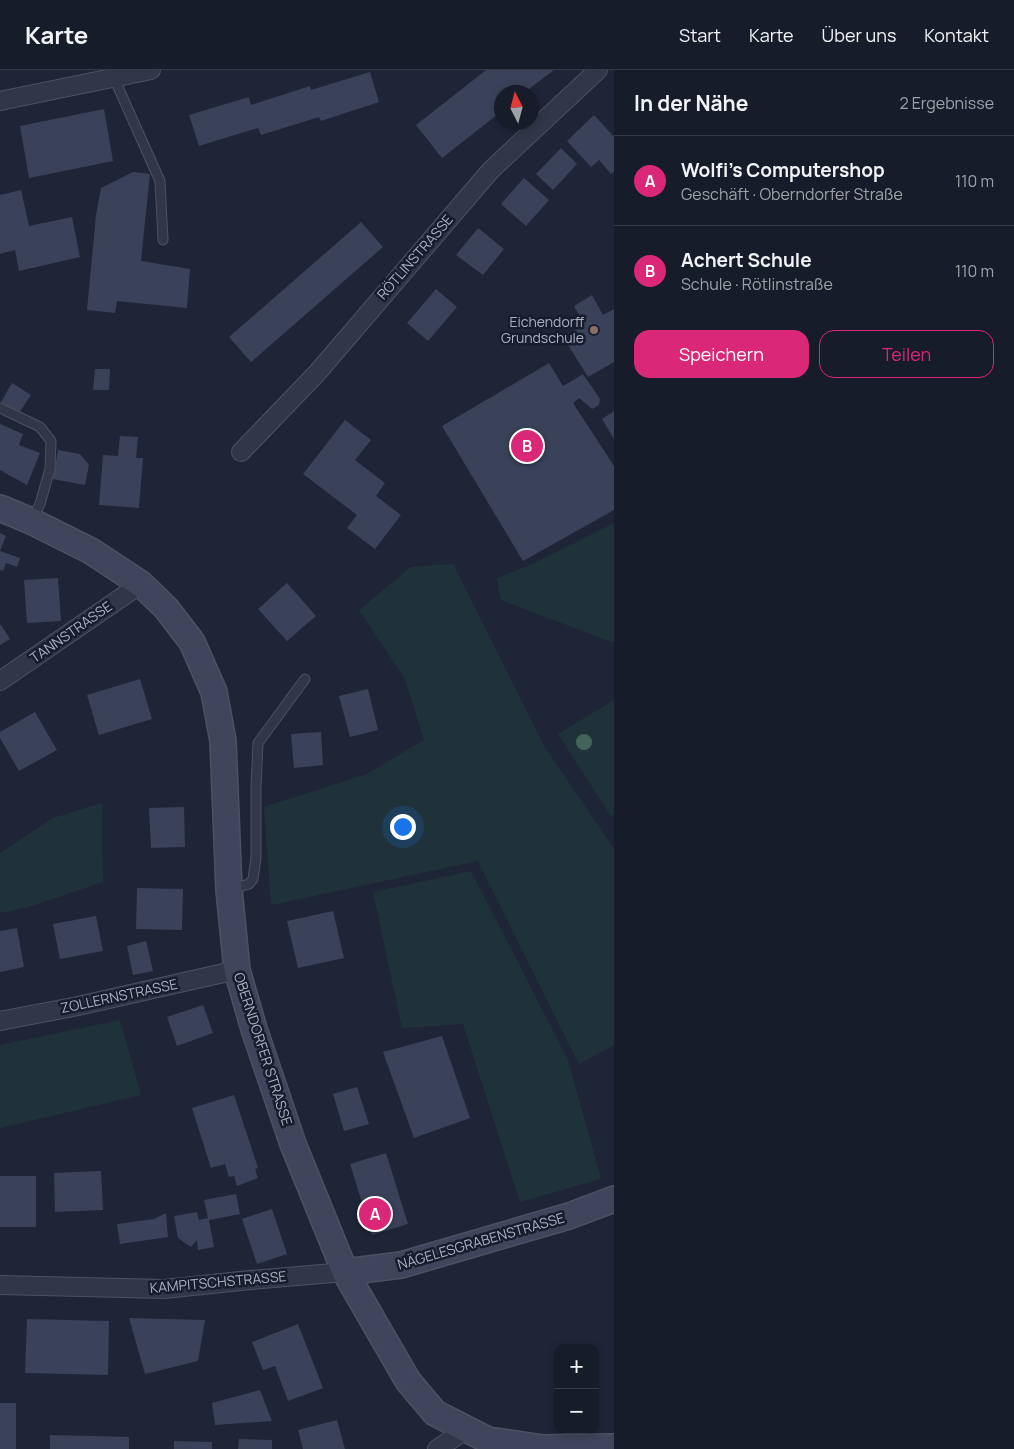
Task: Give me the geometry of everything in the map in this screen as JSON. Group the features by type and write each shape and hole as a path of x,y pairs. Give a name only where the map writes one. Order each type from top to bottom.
{"street":[{"path":"0,101 151,70"},
{"name":"RÖTLINSTRASSE","path":"240,452 317,373 491,170 598,70"},
{"name":"OBERNDORFER STRASSE","path":"0,508 91,551 141,584 166,608 192,642 214,692 223,741 229,890 237,970 254,1029 293,1144 345,1272 408,1381 435,1413 479,1439 543,1448 614,1447"},
{"name":"TANNSTRASSE","path":"0,681 141,584"},
{"name":"ZOLLERNSTRASSE","path":"0,1021 78,1006 237,970"},
{"name":"NÄGELESGRABENSTRASSE","path":"345,1272 401,1265 569,1216 614,1199"},
{"name":"KAMPITSCHSTRASSE","path":"0,1285 164,1289 345,1272"},
{"path":"438,1449 479,1439"}],"lane":[{"path":"114,78 160,181 163,240"},
{"path":"0,408 40,427 51,441 50,469 40,504 31,521"},
{"path":"229,890 249,884 253,879 256,857 258,743 305,679"}],"shaded area":[{"path":"614,523 614,643 501,600 497,578 535,563"},
{"path":"453,564 544,746 614,849 614,1045 579,1064 478,861 271,905 264,807 367,774 424,740 405,679 359,610 411,567"},
{"path":"614,700 614,815 611,816 558,734"},
{"path":"102,803 103,882 29,907 0,913 0,853 53,818"},
{"path":"471,871 568,1060 601,1179 520,1202 463,1024 402,1028 373,892"},
{"path":"120,1020 141,1095 0,1128 0,1045"}],"building":[{"path":"486,70 554,70 534,85 494,85 494,117 442,158 416,125"},
{"path":"370,72 379,102 321,121 319,117 261,135 258,128 199,146 189,115 249,97 251,105 310,86 311,90"},
{"path":"104,109 113,161 29,178 20,126"},
{"path":"594,115 614,137 614,171 611,174 599,160 591,167 567,141"},
{"path":"561,148 577,164 553,190 536,174"},
{"path":"133,172 150,174 141,261 190,269 187,308 117,301 115,313 87,310 96,215 101,188"},
{"path":"524,178 549,200 526,226 501,204"},
{"path":"21,190 29,226 72,217 80,257 19,271 15,250 0,254 0,195"},
{"path":"361,222 383,247 251,362 229,337"},
{"path":"478,228 504,249 483,275 456,255"},
{"path":"436,289 457,307 428,341 407,323"},
{"name":"Eichendorff Grundschule","path":"592,295 603,315 614,309 614,362 588,377 563,337 584,324 574,306"},
{"path":"549,363 563,386 583,374 600,399 599,405 592,409 579,398 573,403 614,466 614,510 523,561 442,426"},
{"path":"95,369 110,369 109,390 93,390"},
{"path":"12,383 31,395 19,413 1,402"},
{"path":"614,411 614,439 602,419"},
{"path":"345,420 371,440 355,460 385,483 376,496 401,515 375,549 347,528 357,515 303,474"},
{"path":"0,424 23,434 19,445 40,453 27,485 0,470"},
{"path":"120,436 138,437 136,458 143,458 139,508 99,505 103,455 118,456"},
{"path":"58,450 80,454 89,465 85,485 53,479"},
{"path":"0,533 6,536 0,551"},
{"path":"0,551 20,558 17,567 6,563 3,571 0,570"},
{"path":"58,578 61,621 27,623 24,580"},
{"path":"287,583 316,616 287,641 258,609"},
{"path":"0,625 10,639 0,645"},
{"path":"140,679 152,719 99,735 87,695"},
{"path":"368,689 378,730 350,737 339,696"},
{"path":"35,712 57,750 19,771 0,738 0,732"},
{"path":"321,732 323,765 294,768 291,734"},
{"path":"184,807 185,847 151,848 149,808"},
{"path":"137,888 183,889 182,930 136,929"},
{"path":"333,911 344,958 298,968 287,921"},
{"path":"96,916 103,951 60,959 53,924"},
{"path":"17,928 24,967 0,972 0,931"},
{"path":"146,941 153,971 133,975 127,946"},
{"path":"203,1005 213,1033 177,1046 167,1017"},
{"path":"442,1036 470,1118 414,1138 383,1052"},
{"path":"357,1087 369,1124 344,1131 333,1094"},
{"path":"234,1095 258,1168 255,1169 258,1178 237,1186 234,1176 229,1177 225,1164 211,1168 192,1108"},
{"path":"386,1153 408,1224 372,1235 350,1164"},
{"path":"101,1171 103,1210 55,1212 54,1173"},
{"path":"0,1176 36,1176 36,1227 0,1227"},
{"path":"236,1194 240,1214 209,1220 214,1247 198,1250 197,1240 191,1247 178,1238 174,1216 197,1212 199,1220 208,1218 204,1200"},
{"path":"272,1209 287,1254 257,1264 242,1219"},
{"path":"166,1213 168,1237 120,1244 117,1224 154,1219"},
{"path":"129,1318 205,1320 198,1361 145,1374"},
{"path":"27,1319 109,1321 108,1375 25,1373"},
{"path":"298,1324 323,1388 288,1401 275,1366 263,1370 252,1342"},
{"path":"260,1390 272,1421 215,1425 212,1403"},
{"path":"0,1403 16,1403 16,1449 0,1449"},
{"path":"337,1420 345,1449 303,1449 298,1430"},
{"path":"50,1435 129,1437 129,1449 50,1449"},
{"path":"239,1439 272,1440 272,1449 238,1449"},
{"path":"174,1441 212,1442 212,1449 174,1449"}],"place":[{"name":"Eichendorff Grundschule","path":"594,330"},
{"name":"Achert Schule","path":"527,446"},
{"name":"Wolfi's Computershop","path":"375,1214"}]}
